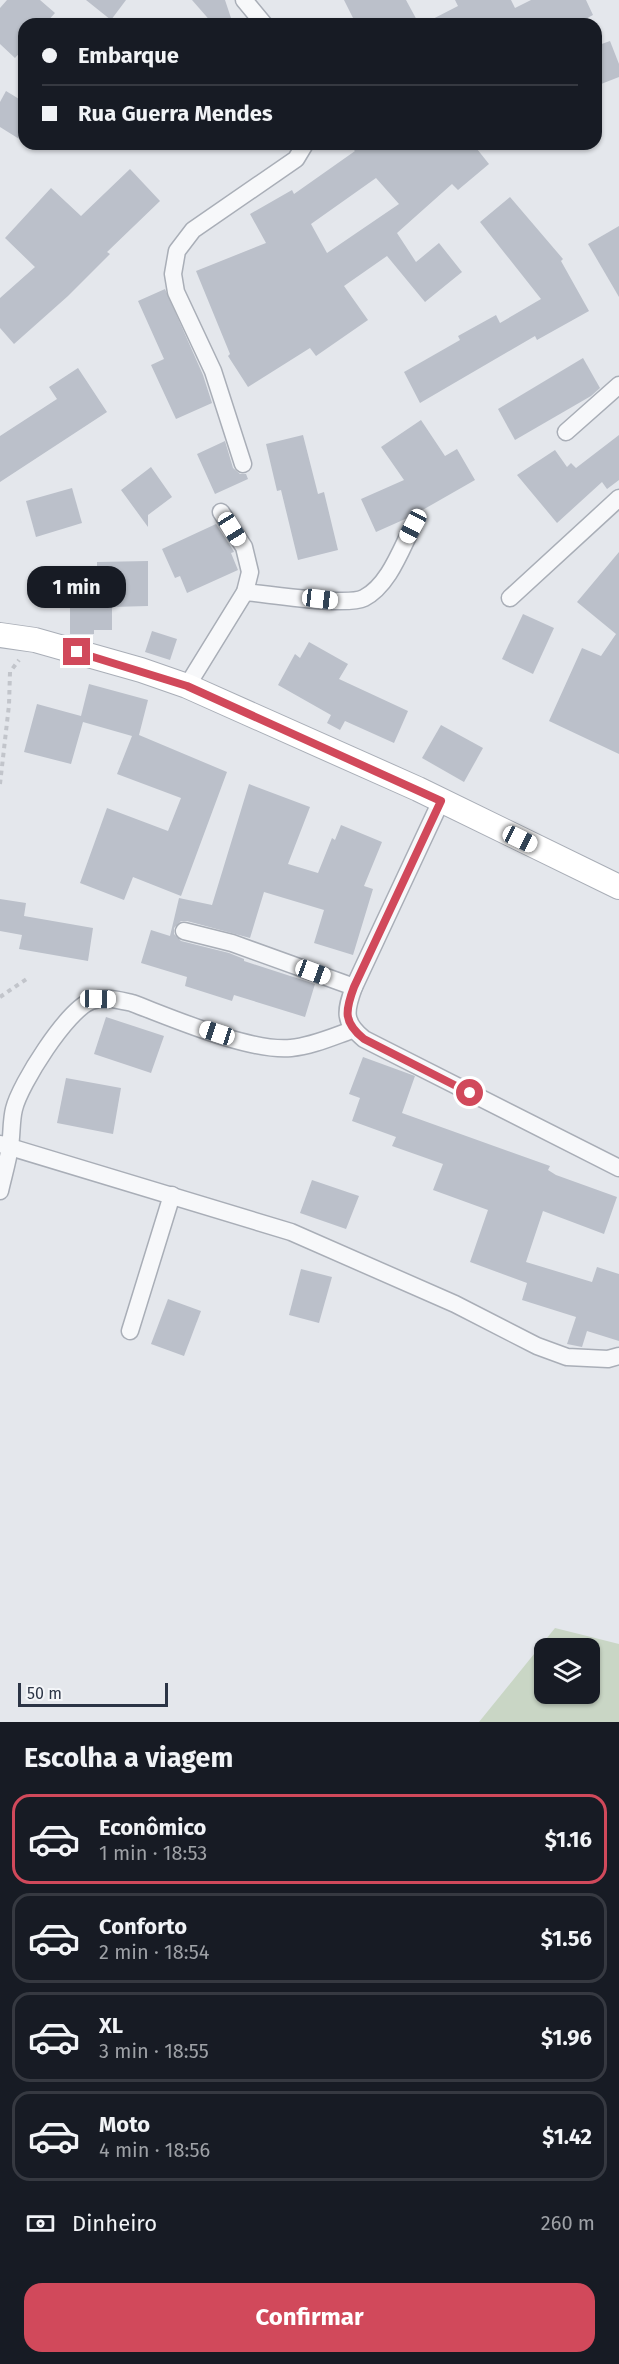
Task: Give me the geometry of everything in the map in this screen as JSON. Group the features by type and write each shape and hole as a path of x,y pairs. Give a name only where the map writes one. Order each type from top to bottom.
{"street":[{"path":"244,0 259,18"},
{"path":"243,464 213,371 176,292 173,274 177,251 193,230 296,159 301,150"},
{"path":"566,432 619,385"},
{"path":"510,598 619,498"},
{"path":"187,686 245,592 250,572 244,547 221,512"},
{"path":"245,592 342,602 364,598 386,578 413,526"},
{"path":"0,635 35,640 187,686 441,801 619,887"},
{"path":"441,801 348,1002 347,1017 352,1030 364,1039 619,1168"},
{"path":"184,931 232,943 354,987"},
{"path":"0,1191 5,1145 22,1087 36,1062 87,1002 113,999 132,1003 254,1045 275,1048 292,1048 315,1043 352,1030"},
{"path":"5,1145 291,1232 455,1304 537,1346 567,1357 608,1359 619,1356"},
{"path":"130,1331 172,1195"}],"path":[{"path":"0,784 9,705 10,672 35,640"},
{"path":"0,997 28,978"}],"green space":[{"path":"555,1628 595,1638 547,1638"},
{"path":"600,1639 619,1644 619,1722 479,1722 534,1654 534,1704 600,1704"}],"building":[{"path":"7,0 40,0 55,13 50,18 18,18 18,55 15,58 0,44 0,8"},
{"path":"86,0 126,0 112,18 108,18"},
{"path":"192,0 225,0 231,18 208,18"},
{"path":"344,0 406,0 416,18 353,18"},
{"path":"455,0 511,0 515,8 531,0 586,0 593,15 587,18 435,18 458,6"},
{"path":"610,41 619,64 619,77 602,84 602,44"},
{"path":"6,91 18,98 18,138 0,127 0,102"},
{"path":"354,150 478,150 489,164 458,190 452,184 397,233 416,262 439,243 462,272 425,302 387,256 344,286 368,320 316,356 310,348 248,387 228,356 230,354 196,271 266,243 250,214 292,190 294,194","holes":["376,178 399,204 327,253 311,224"]},
{"path":"130,169 160,201 107,252 110,254 68,296 14,344 0,328 0,298 35,267 5,238 51,188 81,216"},
{"path":"510,197 563,259 561,261 589,311 537,340 535,336 420,403 404,372 460,340 458,336 496,315 500,323 541,299 480,222"},
{"path":"619,226 619,297 588,244"},
{"path":"165,289 203,375 212,403 176,419 151,365 164,359 138,301"},
{"path":"583,358 600,388 591,396 515,440 498,409"},
{"path":"78,368 107,412 0,482 0,436 57,399 49,387"},
{"path":"421,420 445,456 457,449 475,480 412,516 376,532 361,499 404,480 381,447"},
{"path":"303,435 318,494 324,492 338,550 298,560 281,490 277,491 266,444"},
{"path":"619,435 619,480 607,489 602,482 557,523 517,475 555,450 567,467 571,463 576,468"},
{"path":"225,441 233,468 240,474 246,474 248,479 215,494 197,454"},
{"path":"151,467 172,497 148,515 148,527 121,490"},
{"path":"72,488 82,523 36,537 26,501"},
{"path":"216,524 234,552 231,553 238,570 187,593 180,576 175,578 162,549"},
{"path":"619,552 619,754 549,721 582,648 601,656 616,634 577,602"},
{"path":"148,561 148,606 112,607 112,630 94,630 94,634 70,634 70,603 47,604 47,566 97,566 97,562"},
{"path":"523,614 554,628 533,674 502,659"},
{"path":"152,631 177,639 170,660 145,652"},
{"path":"309,642 348,664 339,679 408,711 394,743 345,721 340,730 327,723 331,715 278,685 295,654 300,658"},
{"path":"89,684 148,700 139,735 227,772 181,896 133,877 124,900 80,883 107,808 168,831 181,798 117,774 132,736 83,722 71,764 24,752 37,704 81,716"},
{"path":"441,725 483,748 464,782 422,758"},
{"path":"249,784 310,807 288,864 318,873 332,838 335,840 341,825 382,842 364,886 373,889 353,955 314,943 324,910 264,892 250,938 187,921 181,921 174,928 174,934 181,941 229,953 244,961 315,984 305,1017 234,995 232,1001 185,986 187,977 141,963 151,930 170,936 179,898 212,905"},
{"path":"0,899 26,903 24,916 93,928 88,961 19,949 22,935 0,931"},
{"path":"106,1017 164,1036 151,1073 94,1054"},
{"path":"363,1057 415,1076 402,1113 550,1166 548,1170 556,1175 617,1197 604,1234 543,1211 526,1262 592,1282 597,1267 619,1274 619,1341 587,1331 582,1347 567,1344 576,1317 522,1300 527,1283 470,1262 488,1210 433,1190 443,1164 392,1146 396,1137 352,1121 360,1098 349,1094"},
{"path":"66,1078 121,1088 113,1134 57,1123"},
{"path":"312,1180 359,1196 346,1229 300,1213"},
{"path":"301,1269 332,1277 319,1323 289,1315"},
{"path":"168,1299 201,1311 184,1356 151,1344"}],"route":[{"path":"77,652 187,686 441,801 354,987 348,1002 347,1017 352,1030 364,1039 470,1093"}]}
